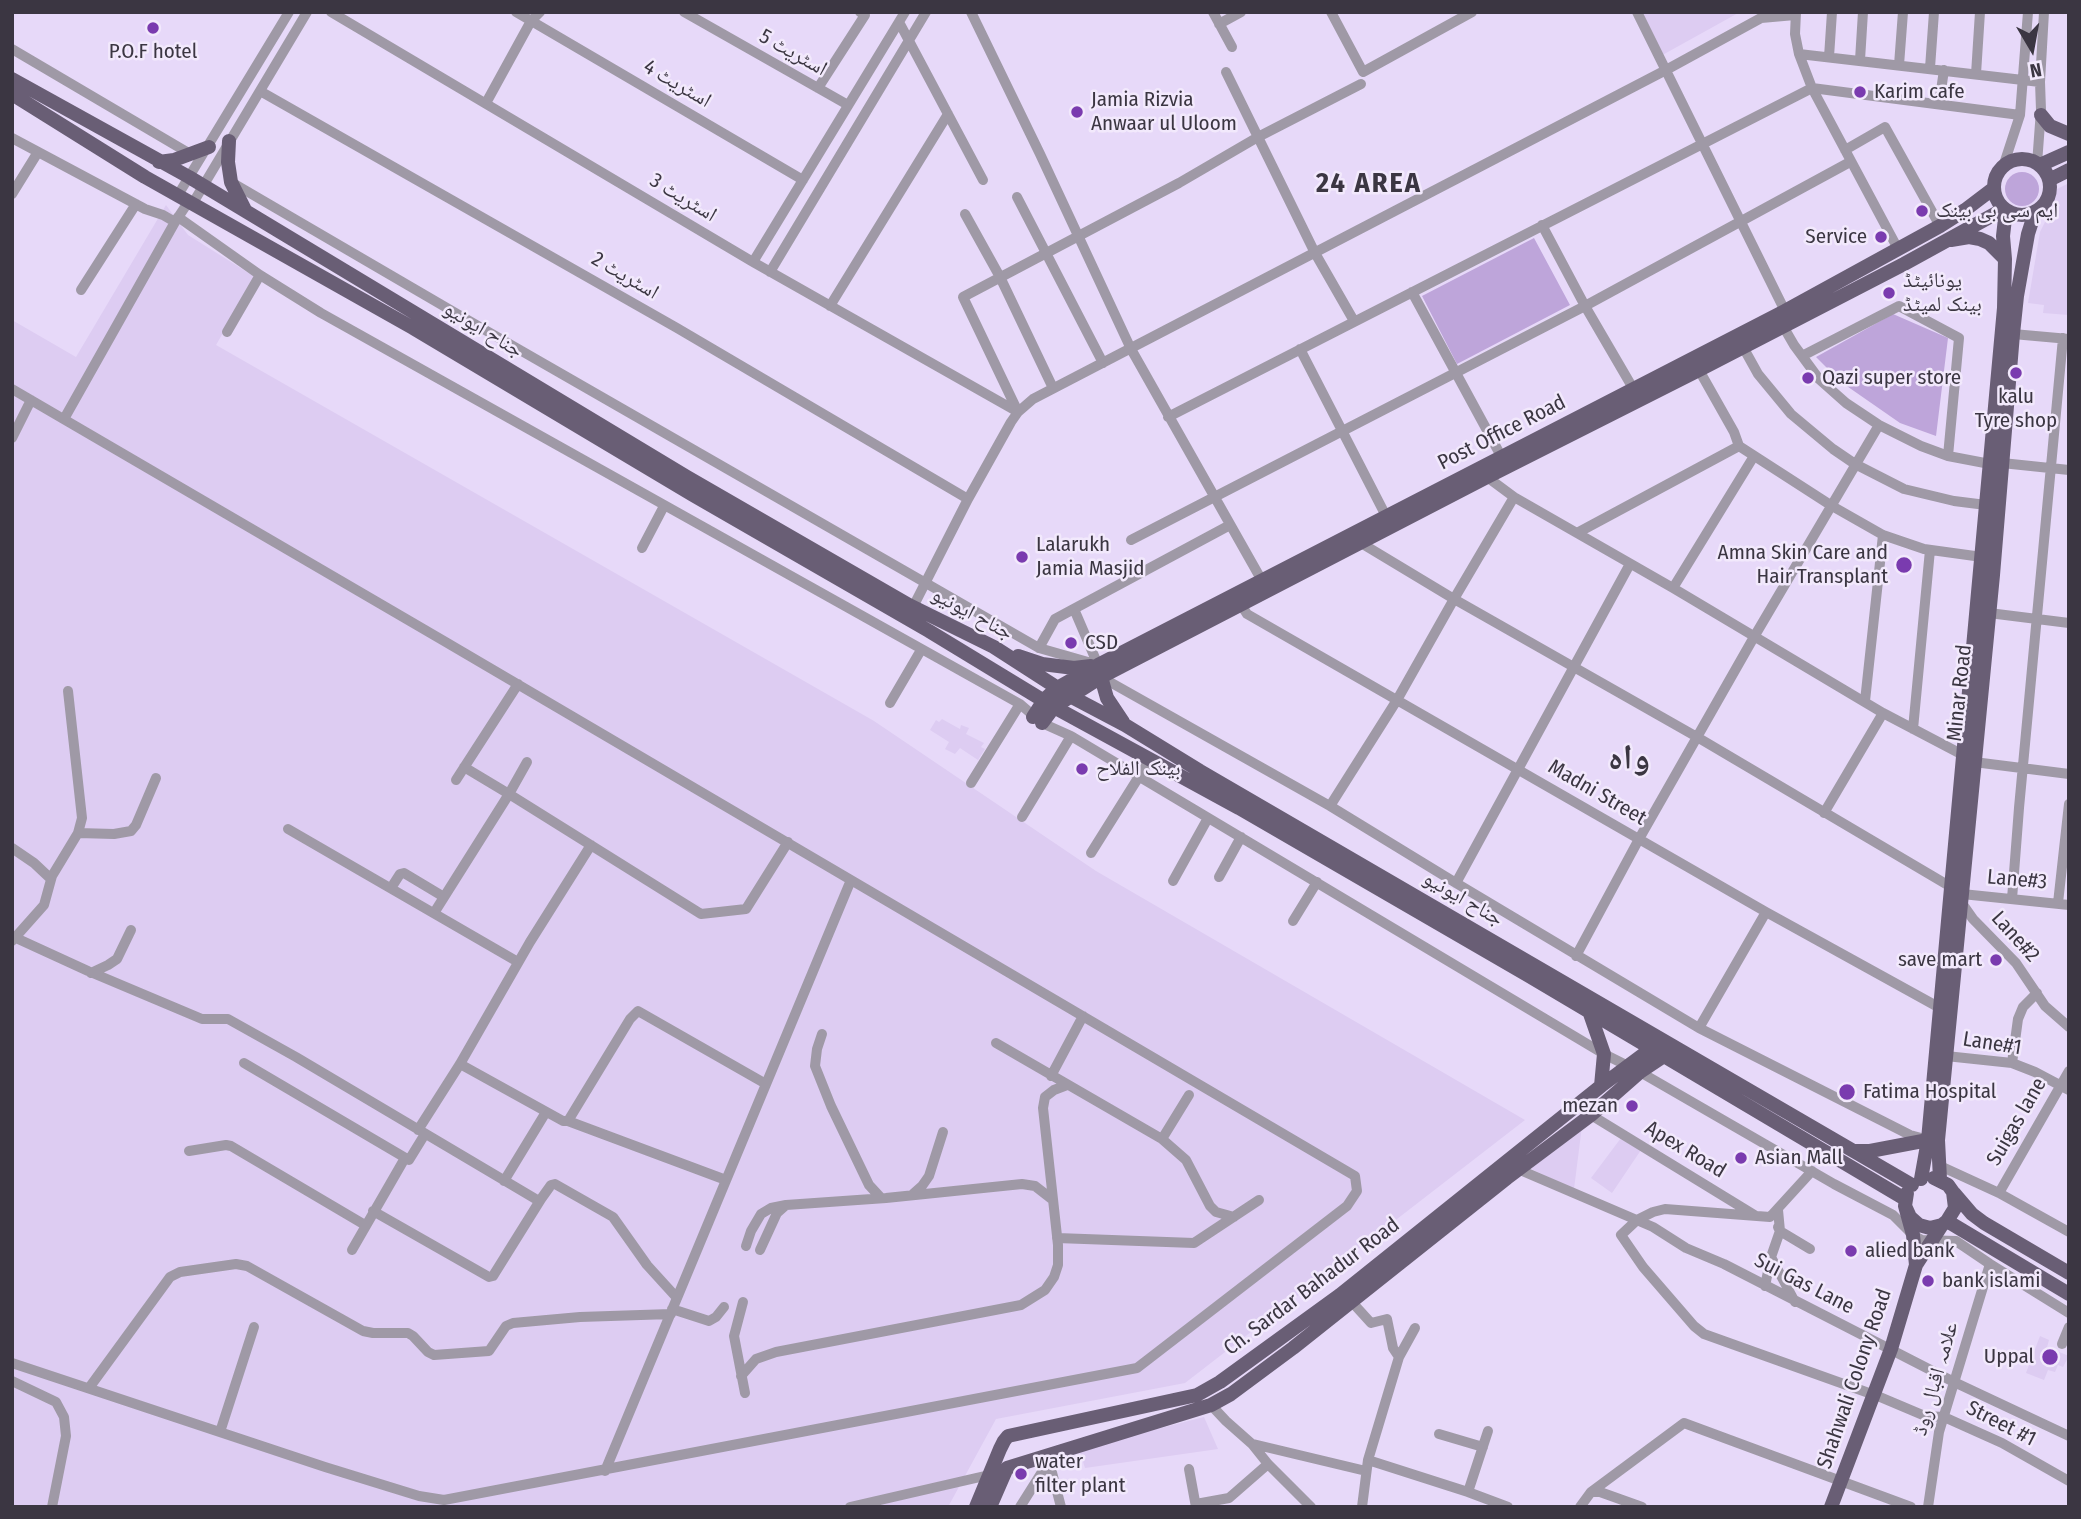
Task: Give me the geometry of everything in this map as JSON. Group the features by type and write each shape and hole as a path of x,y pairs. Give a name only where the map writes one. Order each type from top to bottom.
{"main road":[{"name":"جناح ایونیو","path":"12,79 188,177 687,477 913,607 994,647 1070,696 1125,725 1662,1047 1905,1203"},
{"name":"جناح ایونیو","path":"12,94 145,177 413,328 1049,704 1150,759 1589,1011 1662,1047 1852,1151 1917,1182"},
{"path":"2041,115 2050,126 2069,134"},
{"path":"229,141 231,181 246,212"},
{"path":"159,162 192,155 209,147"},
{"path":"2038,164 2069,152"},
{"path":"2025,159 2038,164 2049,180 2046,202 2035,212 2022,215 2005,209 1997,199 1994,188 1996,176 2003,167 2013,161 2025,159"},
{"path":"2049,180 2069,170"},
{"name":"Post Office Road","path":"1037,720 1057,688 1100,671 1238,599 1361,543 1484,472 1642,390 1940,226 1994,188"},
{"name":"Post Office Road","path":"1238,599 1261,579 1386,516 1484,472 1501,456 1642,390 1699,370 2005,209"},
{"name":"Minar Road","path":"1969,759 1989,613 1982,557 1986,505 1996,464 2012,334 2011,295 2003,236 2005,209"},
{"name":"Minar Road","path":"1939,1172 1938,1140 1960,857 2011,295 2035,212"},
{"path":"1940,244 1969,237 1980,239 1989,243 2005,259"},
{"path":"994,647 1042,664 1100,671 1107,698 1125,725"},
{"name":"Post Office Road","path":"1049,704 1070,696 1100,671"},
{"name":"Minar Road","path":"1917,1182 1928,1140 1940,1008 1958,894"},
{"path":"1589,1011 1604,1054 1601,1086"},
{"name":"Ch. Sardar Bahadur Road","path":"976,1507 1003,1441 1008,1436 1197,1395 1220,1382 1591,1115 1633,1070 1662,1047"},
{"name":"Ch. Sardar Bahadur Road","path":"989,1475 1007,1468 1049,1459 1088,1442 1211,1405 1231,1394 1352,1301 1509,1172 1601,1086 1633,1070"},
{"path":"1852,1151 1870,1151 1928,1140"},
{"path":"1954,1192 1955,1208 1945,1223 1930,1228 1919,1225 1910,1217 1905,1203 1917,1182 1939,1172 1972,1214 2069,1273"},
{"name":"Shahwali Colony Road","path":"1905,1203 1913,1236 1916,1265"},
{"path":"1945,1223 2069,1294"},
{"name":"Shahwali Colony Road","path":"1831,1507 1875,1395 1916,1265 1930,1240 1945,1223"},
{"path":"990,1507 1007,1468"}],"street":[{"path":"187,200 188,177 209,147 289,12"},
{"path":"64,419 187,200 204,187 307,12"},
{"name":"اسٹریٹ 3","path":"331,12 770,272 1018,412"},
{"name":"اسٹریٹ 4","path":"516,12 531,17 803,180"},
{"path":"486,103 531,17 540,12"},
{"name":"اسٹریٹ 5","path":"684,12 848,105"},
{"path":"770,272 926,12"},
{"path":"971,12 1131,349 1261,579"},
{"path":"1213,12 1232,47"},
{"path":"1219,24 1241,12"},
{"path":"1333,13 1363,72 1472,12"},
{"path":"1637,12 1785,311"},
{"path":"1829,57 1832,12"},
{"path":"1860,60 1863,12"},
{"path":"1899,65 1903,12"},
{"path":"1930,68 1934,12"},
{"path":"1976,74 1980,12"},
{"path":"2003,167 2020,115 2028,12"},
{"path":"2038,164 2044,12"},
{"path":"913,607 968,499 1018,412 1033,399 1666,70 1768,14 1796,13 1799,54 1812,88 1898,249"},
{"path":"818,88 863,14"},
{"path":"902,17 909,41 983,180"},
{"path":"753,262 902,17"},
{"path":"12,49 192,155"},
{"path":"1799,54 2040,82"},
{"path":"1939,104 1944,70"},
{"path":"1226,72 1315,253 1354,321"},
{"path":"1018,412 963,297 1361,84"},
{"path":"1168,417 1812,88 2020,115"},
{"name":"اسٹریٹ 2","path":"260,91 677,328 968,499"},
{"path":"830,306 948,114"},
{"path":"1845,150 1885,127 1940,226"},
{"path":"12,138 136,204 177,219 321,313 1020,705 1037,720 1071,736 1604,1054 1893,1215 1913,1236 1922,1240 1956,1241 2069,1313"},
{"path":"12,194 38,152"},
{"path":"1131,540 1585,306 1850,162"},
{"path":"231,181 1039,648 1100,671 1699,1028 1910,1135 1928,1140"},
{"path":"1017,197 1103,363"},
{"path":"81,290 136,204"},
{"path":"965,214 1000,278 1053,388"},
{"path":"1542,225 1585,306 1642,390"},
{"path":"227,332 260,275"},
{"path":"1412,292 1501,456"},
{"path":"1802,356 1899,306 1959,338 1948,456"},
{"path":"1783,326 1819,379 1846,403 1879,425 1948,456 1996,464 2069,470"},
{"path":"2012,334 2066,339 2051,469 2012,899"},
{"path":"1743,346 1758,374 1791,414 1855,464 1904,489 1954,501 1986,505"},
{"path":"1300,349 1386,516"},
{"path":"1699,370 1739,446 1754,456 1883,535 1930,550 1982,557"},
{"path":"12,389 1355,1176 1357,1191 1347,1206 1137,1368 444,1500 419,1496 325,1467 12,1363"},
{"path":"12,438 31,400"},
{"path":"1576,956 1754,637 1879,425"},
{"path":"1577,533 1739,446"},
{"path":"1673,588 1754,456"},
{"path":"1484,472 1514,497 1883,713 1969,759 2069,774"},
{"path":"1330,806 1397,700 1514,497"},
{"path":"642,548 664,506"},
{"path":"1039,648 1055,619 1230,525"},
{"path":"1865,701 1883,535"},
{"path":"1361,543 1697,737 1958,894"},
{"path":"1913,729 1930,550"},
{"path":"1456,883 1630,564"},
{"name":"Madni Street","path":"1238,599 1247,614 1766,912 1940,1008"},
{"path":"1074,609 1100,671"},
{"path":"1989,613 2069,623"},
{"path":"890,703 921,650"},
{"path":"1005,697 1014,681"},
{"path":"456,780 518,684"},
{"path":"68,691 82,818 78,833 51,879 44,905 14,939 202,1019 228,1019 540,1201"},
{"path":"971,783 1020,705"},
{"path":"1825,813 1883,713"},
{"path":"1056,728 1088,724"},
{"path":"1022,817 1071,736"},
{"path":"1091,853 1150,759"},
{"path":"434,913 527,762"},
{"path":"464,768 701,914 746,909 788,842"},
{"path":"78,833 114,834 131,831 156,778"},
{"path":"2063,904 2069,804"},
{"path":"1173,881 1208,817"},
{"path":"288,829 518,962"},
{"path":"1219,877 1241,837"},
{"path":"244,1063 405,1158 411,1159 421,1132 518,962 591,845"},
{"path":"12,848 51,879"},
{"path":"391,888 400,874 404,873 444,897"},
{"path":"605,1471 851,880"},
{"path":"1293,920 1317,882"},
{"name":"Lane#3","path":"1958,894 2063,904"},
{"name":"Lane#2","path":"1958,894 1973,919 2016,963 2045,1006 2069,1027"},
{"path":"1699,1028 1766,912"},
{"path":"91,973 117,959 131,930"},
{"path":"2012,1063 2018,1019 2023,1007 2037,993"},
{"path":"568,1121 630,1019 638,1011 766,1084"},
{"path":"1051,1076 1083,1016"},
{"path":"822,1034 815,1066 869,1185 881,1198"},
{"path":"996,1043 1162,1139 1186,1160 1210,1206 1216,1212 1234,1217"},
{"name":"Lane#1","path":"1946,1056 2012,1063 2064,1087"},
{"path":"460,1064 563,1121 726,1180"},
{"name":"Suigas lane","path":"1999,1193 2064,1087 2069,1071"},
{"path":"741,1376 756,1359 776,1352 1021,1305 1045,1290 1058,1265 1043,1108 1045,1097 1067,1085"},
{"path":"1162,1139 1189,1095"},
{"path":"504,1181 546,1112"},
{"name":"Apex Road","path":"1591,1115 1769,1215"},
{"path":"911,1195 929,1176 943,1132"},
{"path":"189,1151 231,1146 365,1225"},
{"path":"352,1250 405,1158"},
{"path":"1637,1220 1653,1212 1673,1209 1769,1215 1812,1171"},
{"name":"Sui Gas Lane","path":"1509,1172 1653,1227 1686,1248 1724,1264 1954,1382 2069,1436"},
{"path":"1939,1172 1999,1193 2069,1232"},
{"path":"373,1211 489,1277 493,1276 540,1201 551,1185 555,1184 613,1217 647,1265 677,1298"},
{"path":"746,1246 761,1214 771,1208 786,1205 1023,1184 1035,1186 1053,1200"},
{"path":"1057,1238 1194,1243 1259,1199"},
{"path":"760,1250 777,1213 786,1205"},
{"path":"1769,1215 1780,1231 1810,1249"},
{"name":"Street #1","path":"1637,1220 1621,1236 1643,1267 1704,1334 1875,1395 1925,1416 1944,1417 2002,1443 2069,1481"},
{"path":"1765,1286 1780,1231"},
{"path":"1771,1258 1795,1302"},
{"path":"89,1388 170,1277 180,1272 236,1264 247,1266 363,1331 408,1333 428,1353 434,1355 489,1351 506,1326 513,1323 671,1312 709,1321 724,1307"},
{"name":"علامہ اقبال روڈ","path":"1928,1507 1939,1432 1990,1264"},
{"path":"1352,1301 1371,1323 1387,1319 1393,1348 1399,1357"},
{"path":"743,1302 736,1320 734,1336 745,1393"},
{"path":"220,1432 254,1327"},
{"path":"2062,1344 2069,1327"},
{"path":"1362,1507 1367,1466 1399,1357 1415,1328"},
{"path":"12,1381 56,1402 64,1418 66,1436 52,1507"},
{"path":"1211,1405 1311,1507"},
{"path":"1580,1507 1591,1492 1684,1423 1911,1507"},
{"path":"1468,1492 1488,1431"},
{"path":"1439,1434 1483,1447"},
{"path":"1252,1444 1367,1466 1468,1492 1508,1507"},
{"path":"1020,1507 1049,1459"},
{"path":"1049,1459 1060,1507"},
{"path":"1189,1469 1196,1505 1229,1498 1268,1464"},
{"path":"850,1507 989,1475"},
{"path":"1591,1492 1600,1492 1642,1507"},
{"path":"1296,1493 1298,1507"}],"shaded area":[{"path":"1632,12 1740,12 1657,58"},
{"path":"2022,172 2034,177 2039,189 2034,201 2022,206 2010,201 2005,189 2010,177"},
{"path":"2069,183 2069,315 2043,313 2044,305 2028,303 2040,232 2051,210 2053,191"},
{"path":"166,205 188,235 255,277 216,345 874,721 1096,871 1525,1120 1185,1383 996,1419 948,1507 12,1507 12,320 76,357"},
{"path":"1534,238 1570,305 1457,364 1422,296"},
{"path":"1893,314 1948,338 1936,436 1900,423 1841,382 1816,357"},
{"path":"942,719 960,729 961,725 969,728 966,734 984,743 981,747 985,749 978,760 960,748 955,754 945,749 949,742 930,730 936,720 939,722"},
{"path":"1582,1126 1574,1189 1531,1169"},
{"path":"1621,1138 1641,1150 1612,1193 1591,1178"},
{"name":"Uppal","path":"2040,1336 2049,1340 2047,1347 2069,1356 2063,1367 2058,1365 2055,1372 2048,1370 2044,1380 2026,1373"},
{"path":"1204,1417 1218,1449 1085,1468 1079,1449"}],"place":[{"name":"P.O.F hotel","path":"153,28"},
{"name":"Karim cafe","path":"1860,92"},
{"name":"Jamia Rizvia Anwaar ul Uloom","path":"1077,112"},
{"name":"ایم سی بی بینک","path":"1922,211"},
{"name":"Service","path":"1881,237"},
{"name":"یونائیٹڈ بینک لمیٹڈ","path":"1889,293"},
{"name":"kalu Tyre shop","path":"2016,373"},
{"name":"Qazi super store","path":"1808,378"},
{"name":"Lalarukh Jamia Masjid","path":"1022,557"},
{"name":"Amna Skin Care and Hair Transplant","path":"1904,565"},
{"name":"CSD","path":"1071,643"},
{"name":"بینک الفلاح","path":"1082,769"},
{"name":"save mart","path":"1996,960"},
{"name":"Fatima Hospital","path":"1847,1092"},
{"name":"mezan","path":"1632,1106"},
{"name":"Asian Mall","path":"1741,1158"},
{"name":"alied bank","path":"1851,1251"},
{"name":"bank islami","path":"1928,1281"},
{"name":"Uppal","path":"2050,1357"},
{"name":"water filter plant","path":"1021,1474"}],"district":[{"name":"24 AREA","path":"1369,184"},
{"name":"واہ","path":"1629,759"}]}
